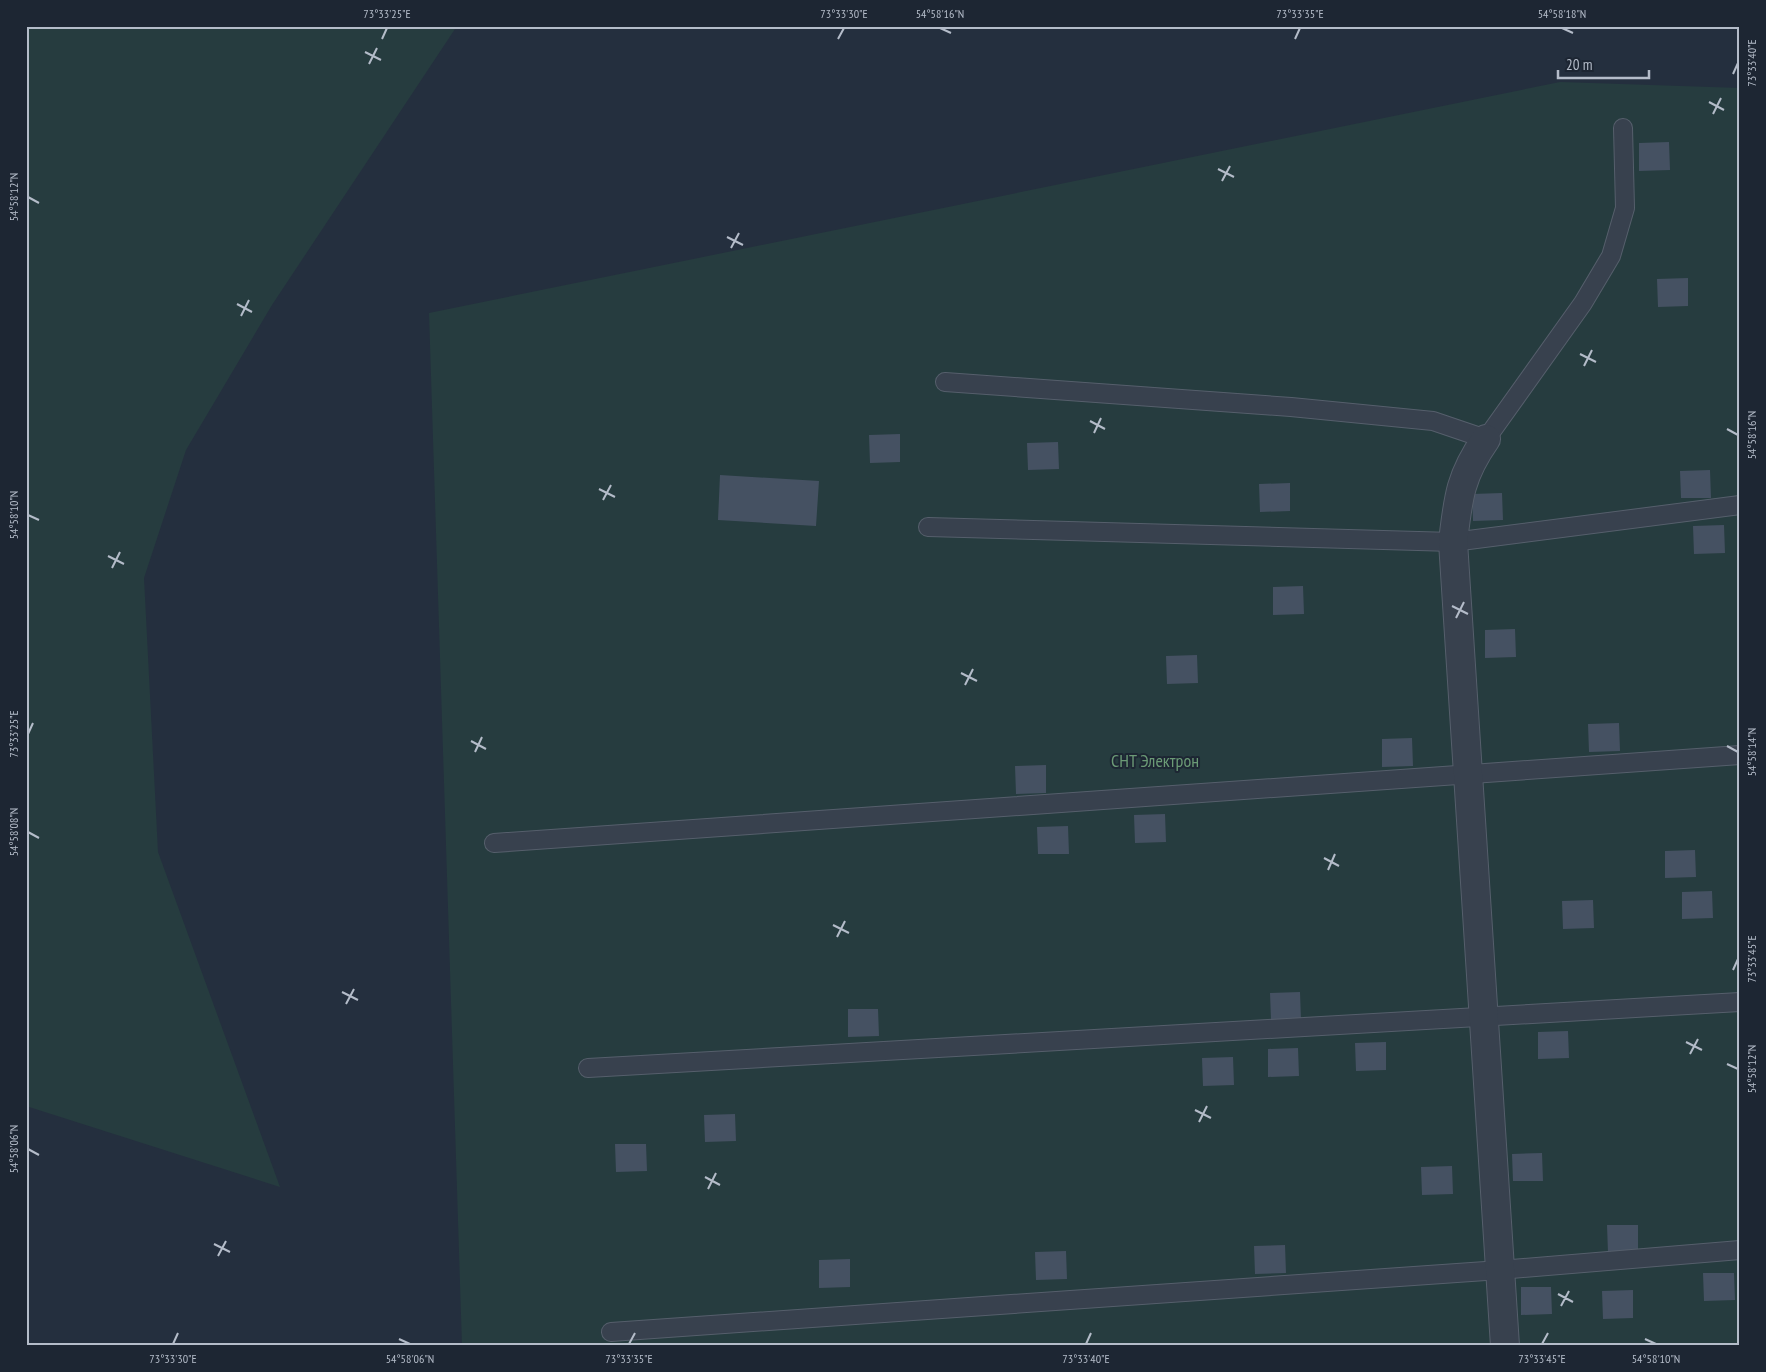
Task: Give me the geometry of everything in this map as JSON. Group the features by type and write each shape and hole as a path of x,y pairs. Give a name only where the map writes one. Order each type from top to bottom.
{"street":[{"path":"1486,438 1470,463 1458,498 1453,542 1505,1346"}],"lane":[{"path":"946,382 1291,407 1433,421 1486,438 1524,389 1583,303 1611,256 1625,208 1623,128"},
{"path":"928,527 1453,542 1740,505"},
{"path":"494,843 1740,755"},
{"path":"588,1068 1740,1002"},
{"path":"611,1332 1500,1270 1740,1250"}],"green space":[{"path":"26,26 457,26 272,305 186,450 144,578 158,852 280,1187 26,1106"},
{"name":"СНТ Электрон","path":"1560,82 1740,88 1740,1346 462,1346 429,313"}],"building":[{"path":"1669,142 1670,170 1639,171 1639,143"},
{"path":"1688,278 1688,306 1658,307 1657,279"},
{"path":"900,434 900,462 870,463 869,435"},
{"path":"1058,442 1059,469 1028,470 1027,443"},
{"path":"1710,470 1711,498 1681,498 1680,471"},
{"path":"720,475 819,481 816,526 718,520"},
{"path":"1290,483 1290,511 1260,512 1259,484"},
{"path":"1502,493 1503,520 1473,521 1472,494"},
{"path":"1724,525 1725,553 1694,554 1693,526"},
{"path":"1303,586 1304,614 1273,615 1273,587"},
{"path":"1515,629 1516,657 1485,658 1485,630"},
{"path":"1197,655 1198,683 1167,684 1166,656"},
{"path":"1619,723 1620,751 1589,752 1588,724"},
{"path":"1412,738 1413,766 1382,767 1382,739"},
{"path":"1046,765 1046,793 1016,794 1015,766"},
{"path":"1165,814 1166,842 1135,843 1134,815"},
{"path":"1068,826 1069,854 1038,854 1037,827"},
{"path":"1695,850 1696,877 1665,878 1665,851"},
{"path":"1712,891 1713,918 1682,919 1682,892"},
{"path":"1593,900 1594,928 1563,929 1562,901"},
{"path":"1300,992 1301,1020 1271,1020 1270,993"},
{"path":"848,1009 878,1009 879,1036 848,1037"},
{"path":"1568,1031 1569,1058 1538,1059 1538,1032"},
{"path":"1386,1042 1386,1070 1356,1071 1355,1043"},
{"path":"1298,1048 1299,1076 1268,1077 1268,1049"},
{"path":"1233,1057 1234,1085 1203,1086 1202,1058"},
{"path":"735,1114 736,1141 705,1142 704,1115"},
{"path":"615,1144 646,1144 647,1171 616,1172"},
{"path":"1542,1153 1543,1181 1513,1181 1512,1154"},
{"path":"1452,1166 1453,1194 1422,1195 1421,1167"},
{"path":"1607,1225 1638,1225 1638,1252 1608,1253"},
{"path":"1285,1245 1286,1273 1255,1274 1254,1246"},
{"path":"1066,1251 1067,1279 1036,1280 1035,1252"},
{"path":"850,1259 850,1287 819,1288 819,1260"},
{"path":"1703,1273 1734,1273 1735,1300 1704,1301"},
{"path":"1521,1287 1551,1287 1552,1314 1521,1315"},
{"path":"1633,1290 1633,1318 1603,1319 1602,1291"}]}
